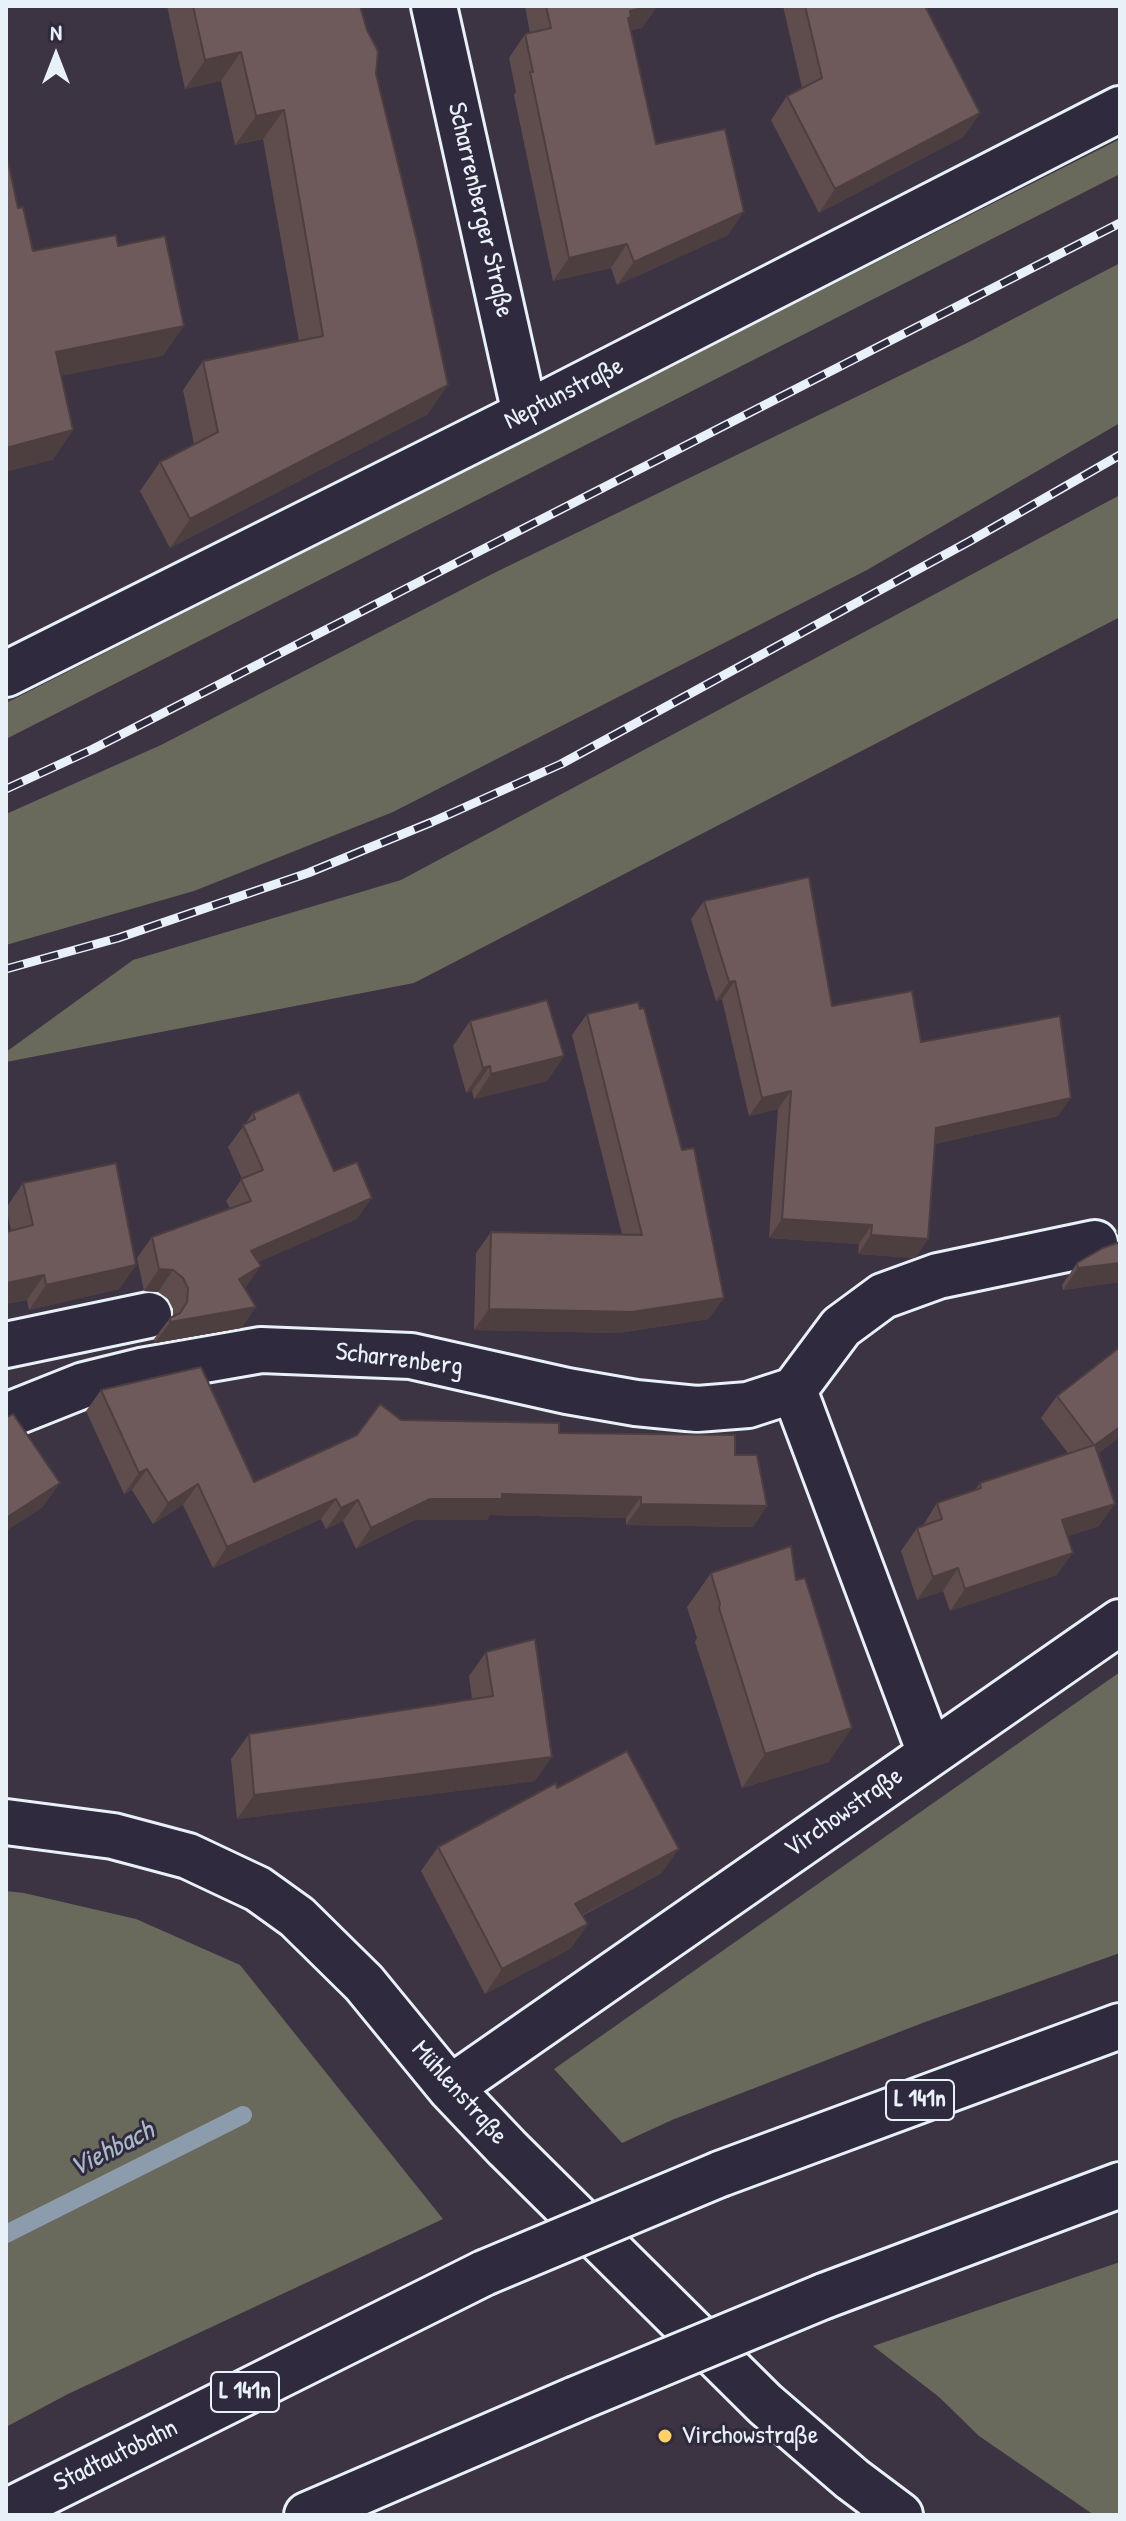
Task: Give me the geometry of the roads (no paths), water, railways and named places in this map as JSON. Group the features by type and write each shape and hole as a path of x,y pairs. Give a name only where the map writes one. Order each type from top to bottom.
{"main road":[{"name":"Scharrenberger Straße","path":"434,6 525,414"},
{"name":"Neptunstraße","path":"6,674 525,414 1120,109"},
{"path":"930,1753 794,1390 841,1327 883,1296 938,1276 1095,1243"},
{"path":"6,1345 149,1315"},
{"name":"Scharrenberg","path":"6,1416 84,1385 156,1368 261,1350 411,1356 567,1391 636,1403 697,1409 748,1405 794,1390"},
{"name":"Virchowstraße","path":"450,2088 1120,1622"},
{"name":"Mühlenstraße","path":"6,1822 113,1836 188,1856 258,1889 297,1917 364,1983 450,2088 765,2404 845,2497 900,2515"},
{"name":"Stadtautobahn","path":"6,2512 484,2273 720,2174 1120,2026"},
{"path":"307,2515 824,2296 1120,2185"}],"waterway":[{"name":"Viehbach","path":"6,2234 243,2115"}],"railway":[{"path":"6,789 93,749 1120,223"},
{"path":"6,969 118,938 308,873 561,764 970,541 1120,455"}],"place":[{"name":"Virchowstraße","path":"665,2436"}]}
